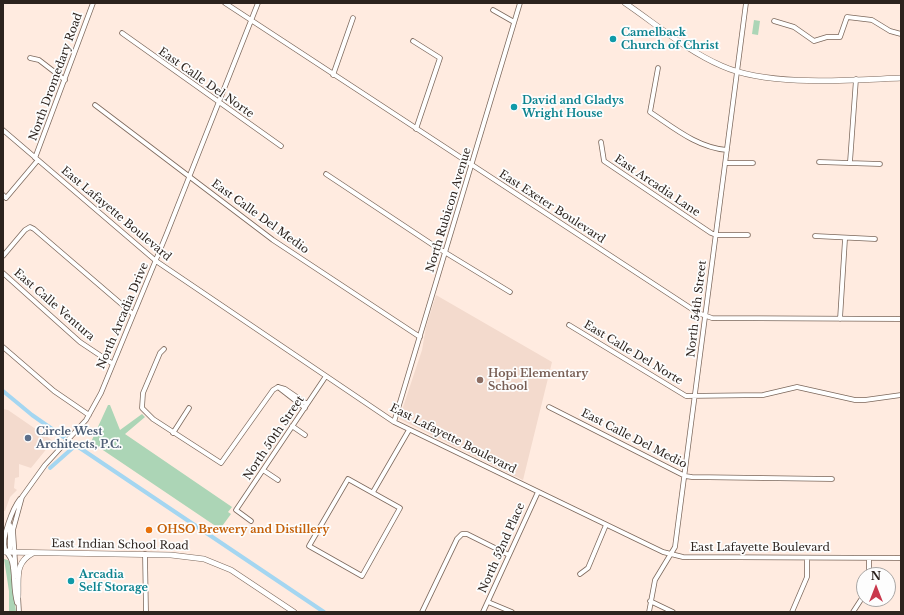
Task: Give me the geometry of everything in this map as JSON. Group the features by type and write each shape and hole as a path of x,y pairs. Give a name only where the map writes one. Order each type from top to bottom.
{"main road":[{"path":"625,3 704,57 738,72 787,79 901,78"},
{"name":"East Indian School Road","path":"5,552 188,556 217,563 231,570 294,612"},
{"path":"18,597 20,565 25,557 33,553"}],"street":[{"name":"North Dromedary Road","path":"5,197 37,159 94,3"},
{"name":"East Exeter Boulevard","path":"225,3 472,166 706,317"},
{"name":"North Arcadia Drive","path":"18,607 13,526 22,497 40,471 72,437 89,416 101,393 156,261 258,3"},
{"name":"North Rubicon Avenue","path":"394,422 520,3"},
{"name":"North 54th Street","path":"649,612 655,580 675,547 746,3"},
{"path":"493,10 514,22"},
{"path":"774,21 794,27 814,41 827,37 840,37 847,17 872,20 890,31 901,34"},
{"path":"333,74 354,18"},
{"name":"East Calle Del Norte","path":"122,34 218,104 281,146"},
{"path":"413,41 440,58 416,129"},
{"path":"30,58 39,60 65,80"},
{"path":"658,68 650,110 702,145 715,150 727,150"},
{"path":"850,162 856,79"},
{"name":"East Calle Del Medio","path":"95,105 273,239 420,337"},
{"name":"East Lafayette Boulevard","path":"3,130 156,261 394,422 670,555 683,557 901,558"},
{"name":"East Arcadia Lane","path":"601,142 604,161 716,235"},
{"path":"819,162 880,164"},
{"path":"726,163 752,163"},
{"path":"326,174 445,253 510,292"},
{"path":"3,256 25,230 30,227 133,314"},
{"path":"716,235 748,235"},
{"path":"815,236 875,239"},
{"path":"840,319 845,238"},
{"name":"East Calle Ventura","path":"3,273 80,342 112,364"},
{"path":"706,317 901,319"},
{"name":"East Calle Del Norte","path":"569,325 686,396 763,395 797,387 855,400 901,395"},
{"path":"3,347 49,386 89,416"},
{"path":"164,349 160,353 143,393 142,408 145,413 173,433 221,463 273,390 278,387 306,406"},
{"name":"North 50th Street","path":"251,521 236,510 326,376"},
{"name":"East Calle Del Medio","path":"549,407 685,476 700,478 832,480"},
{"path":"173,433 189,408"},
{"path":"292,426 305,435"},
{"path":"373,492 409,430"},
{"path":"263,470 278,480"},
{"path":"348,479 373,492 400,508 362,576 309,546 348,479"},
{"name":"North 52nd Place","path":"483,612 538,492"},
{"path":"19,612 13,585 12,562 5,552 10,549 10,520 14,507 22,497"},
{"path":"580,574 588,568 606,524"},
{"path":"422,612 457,539 462,534 468,534 509,555"},
{"path":"146,554 146,612"},
{"path":"792,612 806,577 807,558"},
{"path":"869,558 869,567"},
{"path":"650,601 673,612"},
{"path":"488,602 512,612"}],"shaded area":[{"name":"Hopi Elementary School","path":"436,295 552,362 523,480 399,419 422,350 426,327"},
{"path":"3,409 8,410 53,441 31,468 19,464 19,477 15,478 14,488 17,490 10,497 5,511 3,511"}],"green space":[{"path":"754,20 760,21 758,35 752,34"},
{"path":"108,405 110,405 120,430 142,414 145,417 125,434 232,507 228,512 231,514 220,529 91,442"},
{"path":"4,559 8,560 11,564 16,612 9,612 9,591"}],"waterway":[{"path":"3,391 32,415 65,438 324,612"},
{"path":"50,468 76,445"}],"place":[{"name":"Camelback Church of Christ","path":"613,39"},
{"name":"David and Gladys Wright House","path":"514,107"},
{"name":"Hopi Elementary School","path":"480,380"},
{"name":"Circle West Architects, P.C.","path":"28,438"},
{"name":"OHSO Brewery and Distillery","path":"149,530"},
{"name":"Arcadia Self Storage","path":"71,581"}]}
